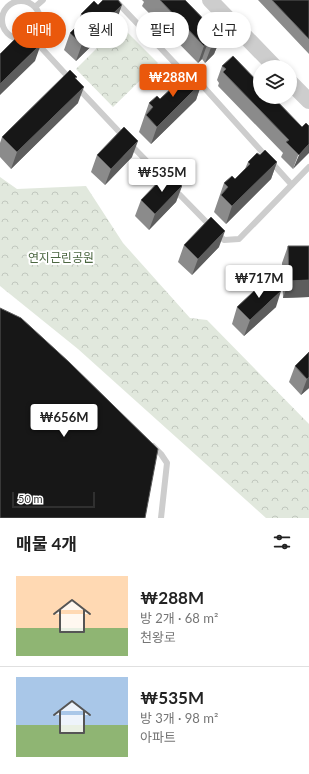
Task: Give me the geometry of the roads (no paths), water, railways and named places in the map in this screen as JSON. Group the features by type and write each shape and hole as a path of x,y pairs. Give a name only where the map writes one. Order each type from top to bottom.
{"street":[{"path":"210,0 268,60"},
{"path":"297,89 309,101"}],"lane":[{"path":"35,7 43,0"},
{"path":"116,0 186,75 201,84 291,184"},
{"path":"12,37 3,28 1,21 6,8 10,4 24,1 35,7 39,12"},
{"path":"41,48 109,122 224,240 232,241 238,239 309,167"},
{"path":"150,444 161,454 167,463 167,475 161,518"}],"park label":[{"name":"연지근린공원","path":"61,257"}]}
